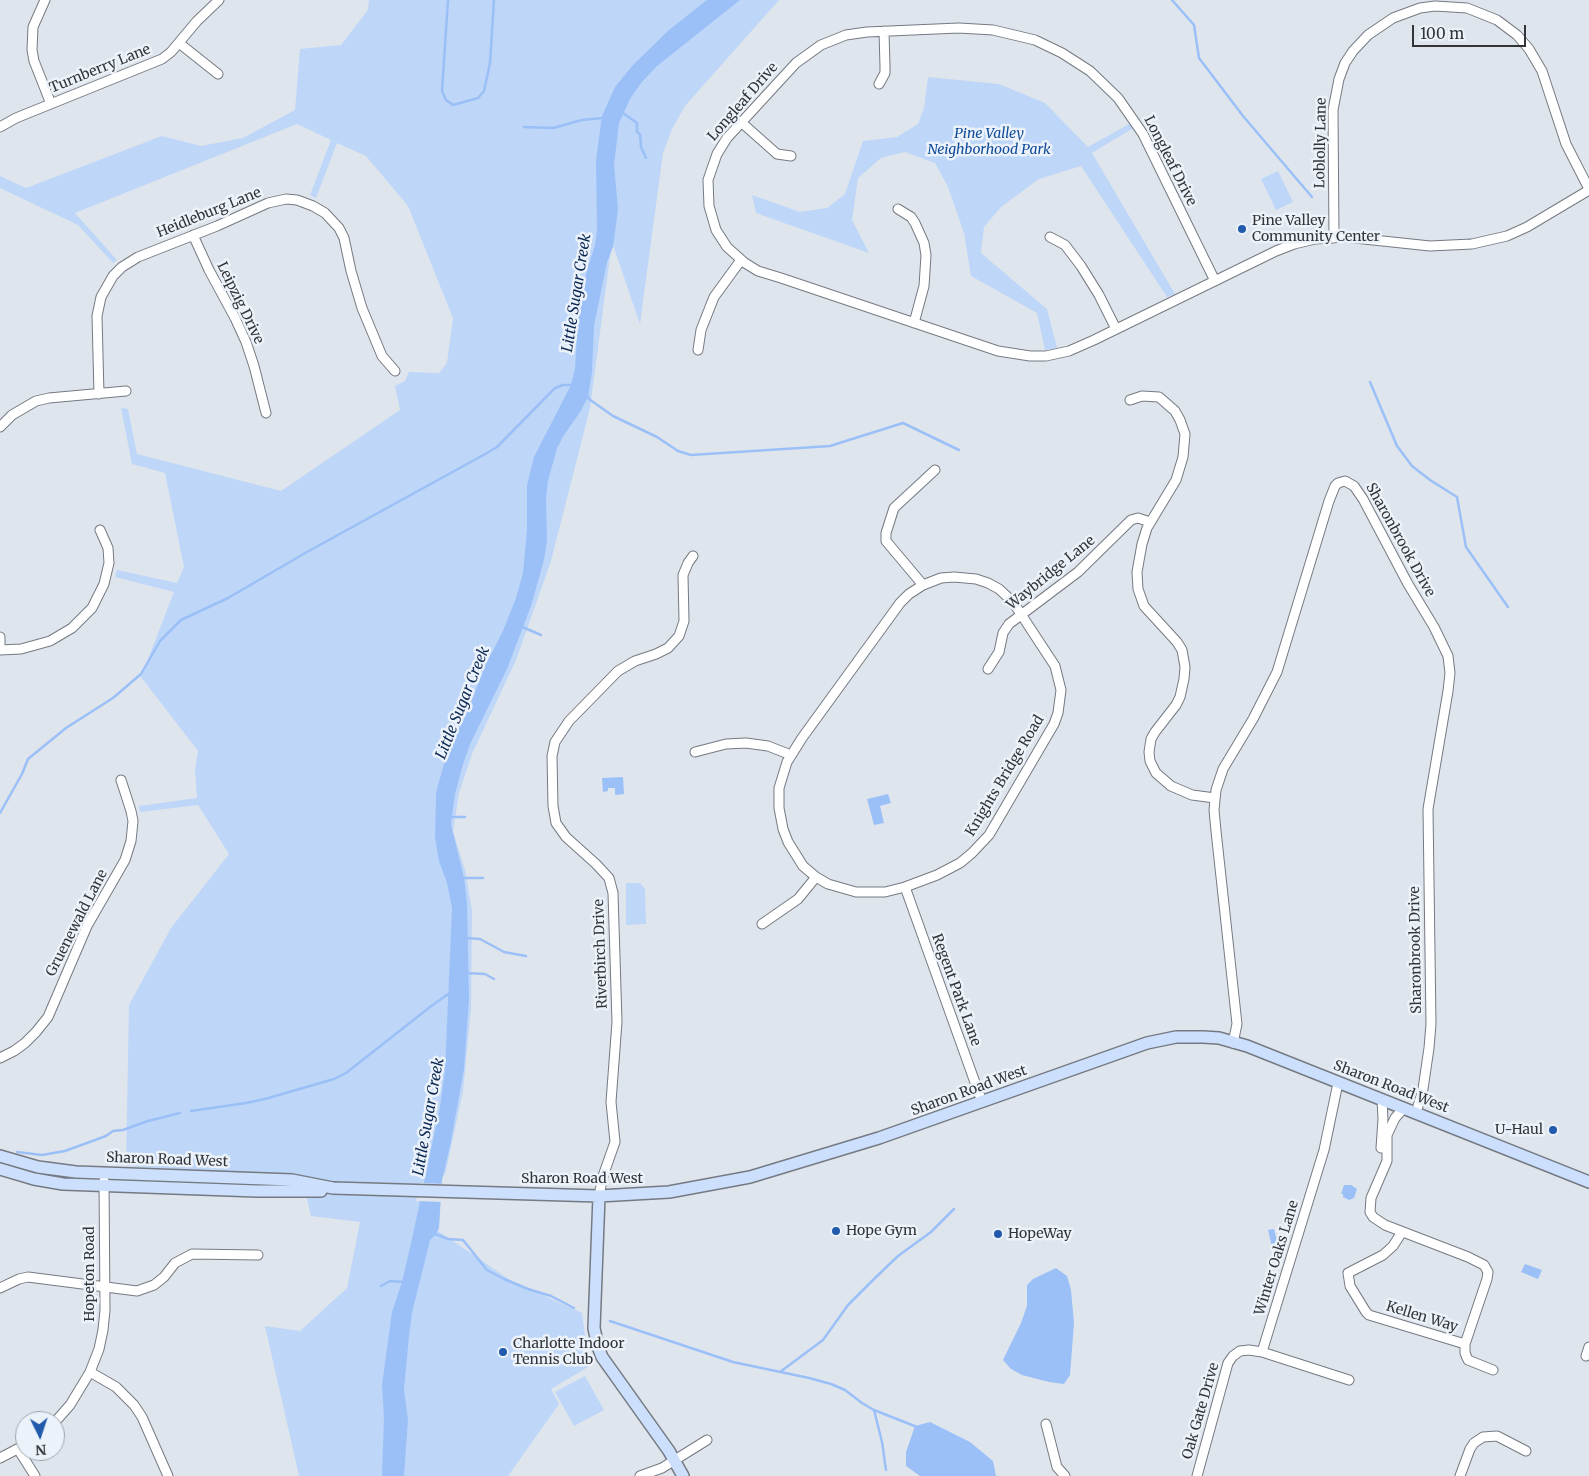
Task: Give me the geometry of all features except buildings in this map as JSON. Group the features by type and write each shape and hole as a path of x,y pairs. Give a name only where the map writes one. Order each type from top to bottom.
{"main road":[{"name":"Sharon Road West","path":"0,1156 38,1167 76,1172 292,1180 333,1188 599,1196 668,1192 750,1177 879,1138 1147,1043 1176,1037 1203,1036 1246,1046 1589,1182"},
{"name":"Sharon Road West","path":"0,1169 34,1179 63,1184 296,1192 322,1191 333,1188"},
{"path":"599,1196 594,1328 598,1348 602,1357 674,1460 683,1476"}],"street":[{"path":"45,0 33,27 32,50 34,61 51,104"},
{"name":"Turnberry Lane","path":"0,128 16,118 152,64 167,56 197,21 219,0"},
{"name":"Loblolly Lane","path":"1334,238 1333,110 1339,79 1345,63 1368,35 1392,18 1420,8 1435,6 1466,8 1497,20 1517,35 1537,60 1566,144 1589,189"},
{"name":"Longleaf Drive","path":"1215,281 1140,130 1118,98 1090,71 1062,53 1016,34 993,30 959,28 884,31 846,35 814,49 791,68 727,138 712,166 707,193 716,230 727,247 741,260 758,271 998,351 1030,356 1058,354 1116,329 1294,244 1308,240 1334,238 1356,238 1430,246 1472,244 1507,236 1527,227 1589,189"},
{"path":"879,84 885,73 884,31"},
{"path":"179,43 218,74"},
{"path":"741,122 777,154 791,156"},
{"name":"Heidleburg Lane","path":"99,394 97,316 106,287 113,276 132,260 278,200 297,200 308,203 334,222 344,238 362,308 382,356 394,371"},
{"path":"898,209 911,217 915,223 924,243 926,255 924,286 914,323"},
{"name":"Leipzig Drive","path":"193,235 246,342 266,412"},
{"path":"1050,237 1065,245 1081,266 1099,295 1116,329"},
{"path":"698,350 702,330 711,304 723,283 741,260"},
{"path":"0,428 12,415 36,401 49,398 126,391"},
{"path":"1130,400 1142,396 1159,398 1175,411 1185,434 1184,457 1176,480 1150,522 1138,560 1138,589 1144,606 1177,642 1183,655 1185,667 1183,685 1178,700 1151,739 1150,761 1159,777 1171,786 1192,795 1215,798"},
{"path":"923,585 886,541 886,533 894,508 935,470"},
{"name":"Sharonbrook Drive","path":"1233,1043 1237,1024 1216,831 1215,798 1223,769 1253,719 1277,672 1335,486 1342,481 1351,483 1364,499 1408,584 1446,649 1450,672 1446,707 1428,809 1431,1024 1427,1068 1416,1113"},
{"name":"Waybridge Lane","path":"988,669 999,652 1003,633 1009,624 1092,560 1131,520 1138,518 1150,522"},
{"path":"0,650 21,649 50,641 72,628 92,608 104,584 110,563 108,548 100,530"},
{"name":"Riverbirch Drive","path":"599,1196 603,1176 615,1142 611,1102 617,1022 613,893 609,878 566,837 556,823 553,806 552,756 555,742 569,721 618,671 635,661 668,648 679,636 684,621 683,575 693,556"},
{"name":"Knights Bridge Road","path":"942,578 976,579 999,589 1013,602 1022,615 1049,656 1059,678 1061,701 1054,724 982,844 960,863 947,870 905,887 885,892 856,892 828,884 816,877 795,856 781,822 779,788 782,775 791,754 900,603 912,591 942,578"},
{"path":"0,637 0,645"},
{"path":"696,752 726,744 746,743 768,746 791,754"},
{"name":"Gruenewald Lane","path":"0,1058 25,1043 48,1017 87,926 125,860 131,841 133,821 121,780"},
{"path":"762,924 798,899 816,877"},
{"name":"Regent Park Lane","path":"905,887 982,1102"},
{"name":"Winter Oaks Lane","path":"1262,1352 1324,1150 1338,1083"},
{"path":"1382,1100 1384,1148 1387,1161 1371,1198 1370,1212 1372,1217 1402,1232 1468,1256 1484,1265 1488,1272 1487,1279 1465,1344 1465,1353 1468,1360 1493,1370"},
{"path":"1384,1133 1403,1109"},
{"name":"Hopeton Road","path":"65,1411 90,1372 103,1330 105,1288 104,1173"},
{"name":"Kellen Way","path":"1402,1232 1394,1246 1383,1255 1348,1273 1350,1286 1366,1312 1370,1315 1465,1344"},
{"path":"0,1288 19,1278 28,1277 127,1291 146,1289 158,1283 175,1263 192,1254 258,1255"},
{"name":"Oak Gate Drive","path":"1197,1476 1228,1363 1240,1351 1262,1352"},
{"path":"1262,1352 1349,1380"},
{"path":"90,1372 116,1387 134,1405 142,1417 168,1476"},
{"path":"1046,1424 1057,1467 1065,1476"},
{"path":"1460,1476 1470,1449 1474,1443 1483,1437 1497,1436 1526,1450"},
{"path":"640,1476 662,1468 707,1440"},
{"path":"0,1458 15,1450"},
{"path":"28,1461 35,1476"}],"green space":[{"path":"369,0 779,0 685,106 672,129 663,153 640,324 612,242 590,408 551,561 516,660 472,754 459,793 453,832 465,870 472,910 471,1009 463,1091 445,1175 432,1181 425,1222 510,1280 582,1313 586,1342 593,1364 551,1389 559,1404 508,1476 299,1476 265,1326 300,1331 347,1288 360,1222 311,1216 302,1177 126,1166 129,1005 171,928 229,854 198,805 140,812 139,806 197,798 195,770 198,751 141,677 174,592 115,577 117,570 177,583 184,567 165,473 132,464 121,408 128,409 137,454 281,491 400,410 395,386 405,381 409,372 439,373 447,363 453,318 408,206 366,156 337,143 316,198 310,195 331,140 297,124 75,213 117,260 113,263 78,225 0,188 0,176 26,188 162,136 201,146 243,138 295,110 300,49 341,45 368,10"},
{"name":"Pine Valley Neighborhood Park","path":"928,77 999,84 1045,103 1088,147 1131,123 1135,127 1092,153 1175,294 1167,297 1081,166 1039,179 1001,207 984,227 981,253 1047,309 1057,348 1045,350 1037,313 971,276 964,233 948,187 935,163 905,152 881,158 858,178 852,220 869,253 756,213 752,195 800,212 827,208 845,194 863,141 897,137 918,124 924,108"},
{"path":"1278,171 1293,202 1276,210 1261,179"},
{"path":"626,883 640,883 645,889 646,924 626,925"},
{"path":"585,1376 604,1410 574,1426 555,1392"}],"shaded area":[{"path":"707,0 740,0 657,66 641,83 630,99 619,123 614,165 618,209 613,247 607,262 594,326 592,372 588,397 557,448 548,481 546,499 547,540 544,560 531,606 507,669 471,742 455,794 451,824 464,878 467,903 469,999 464,1069 442,1180 439,1228 430,1240 412,1313 404,1390 408,1420 404,1476 382,1476 384,1417 382,1385 392,1312 402,1282 412,1239 440,1107 445,1070 452,908 447,883 439,861 435,837 436,793 448,749 465,717 486,664 503,631 516,598 523,573 527,530 527,485 534,457 571,385 575,369 578,316 597,230 596,160 602,116 615,87 633,65 669,30"},
{"path":"623,777 624,794 615,795 615,788 608,788 608,791 603,792 602,778"},
{"path":"888,794 891,803 880,806 884,823 874,825 867,799"},
{"path":"1344,1185 1351,1185 1357,1189 1354,1198 1349,1200 1343,1197 1343,1194 1341,1194"},
{"path":"1274,1229 1276,1237 1283,1235 1285,1244 1272,1247 1268,1230"},
{"path":"1525,1264 1542,1270 1538,1279 1521,1272"},
{"path":"1056,1268 1067,1276 1071,1290 1074,1323 1070,1375 1064,1384 1022,1375 1011,1369 1003,1360 1027,1306 1027,1285 1033,1279"},
{"path":"930,1422 970,1442 993,1461 996,1476 920,1476 906,1466 906,1452 915,1426"}],"pier":[{"path":"420,1183 444,1184 443,1202 416,1201"}],"waterway":[{"path":"448,0 442,91 446,100 453,105 478,98 484,91 490,63 494,0"},
{"path":"1172,0 1194,25 1199,58 1243,116 1312,197"},
{"path":"620,111 637,123 637,132 640,134 641,147 646,158"},
{"path":"524,127 553,128 582,120 603,118"},
{"path":"1370,382 1397,446 1412,466 1457,497 1466,547 1508,607"},
{"path":"0,813 22,774 28,759 66,728 113,698 141,674 160,641 181,620 228,598 307,552 487,453 497,447 555,388 563,385 574,385"},
{"path":"587,395 589,399 613,416 657,437 678,451 691,455 830,446 903,423 959,450"},
{"path":"520,626 541,635"},
{"path":"449,817 465,817"},
{"path":"462,878 483,878"},
{"path":"466,938 480,939 504,952 526,956"},
{"path":"464,973 485,974 494,979"},
{"path":"191,1111 265,1099 334,1079 346,1073 451,992"},
{"path":"17,1152 42,1155 65,1151 106,1136 113,1131 123,1130 180,1113"},
{"path":"780,1372 823,1340 848,1305 898,1256 931,1232 954,1209"},
{"path":"435,1234 448,1239 463,1240 487,1270 528,1289 551,1296 574,1308"},
{"path":"381,1286 390,1281 405,1282"},
{"path":"610,1321 733,1362 831,1384 845,1390 874,1410 917,1427"},
{"path":"874,1410 882,1442 886,1470"}],"place":[{"name":"Pine Valley Community Center","path":"1242,229"},
{"name":"U-Haul","path":"1553,1130"},
{"name":"Hope Gym","path":"836,1231"},
{"name":"HopeWay","path":"998,1234"},
{"name":"Charlotte Indoor Tennis Club","path":"503,1352"}],"water label":[{"name":"Little Sugar Creek","path":"577,293"},
{"name":"Little Sugar Creek","path":"463,703"},
{"name":"Little Sugar Creek","path":"429,1117"}]}
